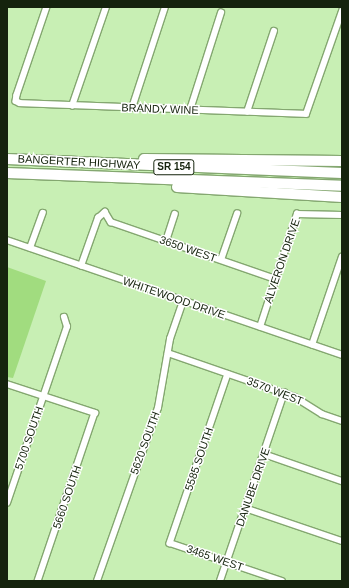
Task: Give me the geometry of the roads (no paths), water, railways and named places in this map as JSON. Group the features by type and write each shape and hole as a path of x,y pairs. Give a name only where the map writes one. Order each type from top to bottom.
{"highway":[{"name":"BANGERTER HIGHWAY","path":"7,159 38,159 342,173"},
{"path":"38,159 342,161"},
{"name":"BANGERTER HIGHWAY","path":"7,173 342,186"},
{"path":"38,174 161,186 342,197"}],"street":[{"name":"BRANDY WINE","path":"47,7 16,101 25,105 306,114 342,11"},
{"path":"72,106 106,7"},
{"path":"132,108 165,7"},
{"path":"190,110 222,14"},
{"path":"247,112 274,30"},
{"name":"3650 WEST","path":"81,266 98,218 105,212 111,222 276,279"},
{"path":"30,248 43,213"},
{"path":"166,241 175,214"},
{"path":"221,260 237,214"},
{"name":"ALVERON DRIVE","path":"260,327 297,214 342,215"},
{"name":"WHITEWOOD DRIVE","path":"7,240 183,302 342,355"},
{"path":"312,345 342,257"},
{"name":"5620 SOUTH","path":"99,580 158,408 168,353 183,302"},
{"name":"5700 SOUTH","path":"7,503 67,327 64,317"},
{"name":"3570 WEST","path":"168,353 284,392 299,398 322,414 342,421"},
{"name":"5585 SOUTH","path":"170,543 228,374"},
{"path":"7,384 44,396"},
{"name":"DANUBE DRIVE","path":"220,581 284,392"},
{"name":"5660 SOUTH","path":"38,581 95,413 44,396"},
{"path":"264,454 342,481"},
{"path":"245,508 342,541"},
{"name":"3465 WEST","path":"170,543 282,581"}]}
